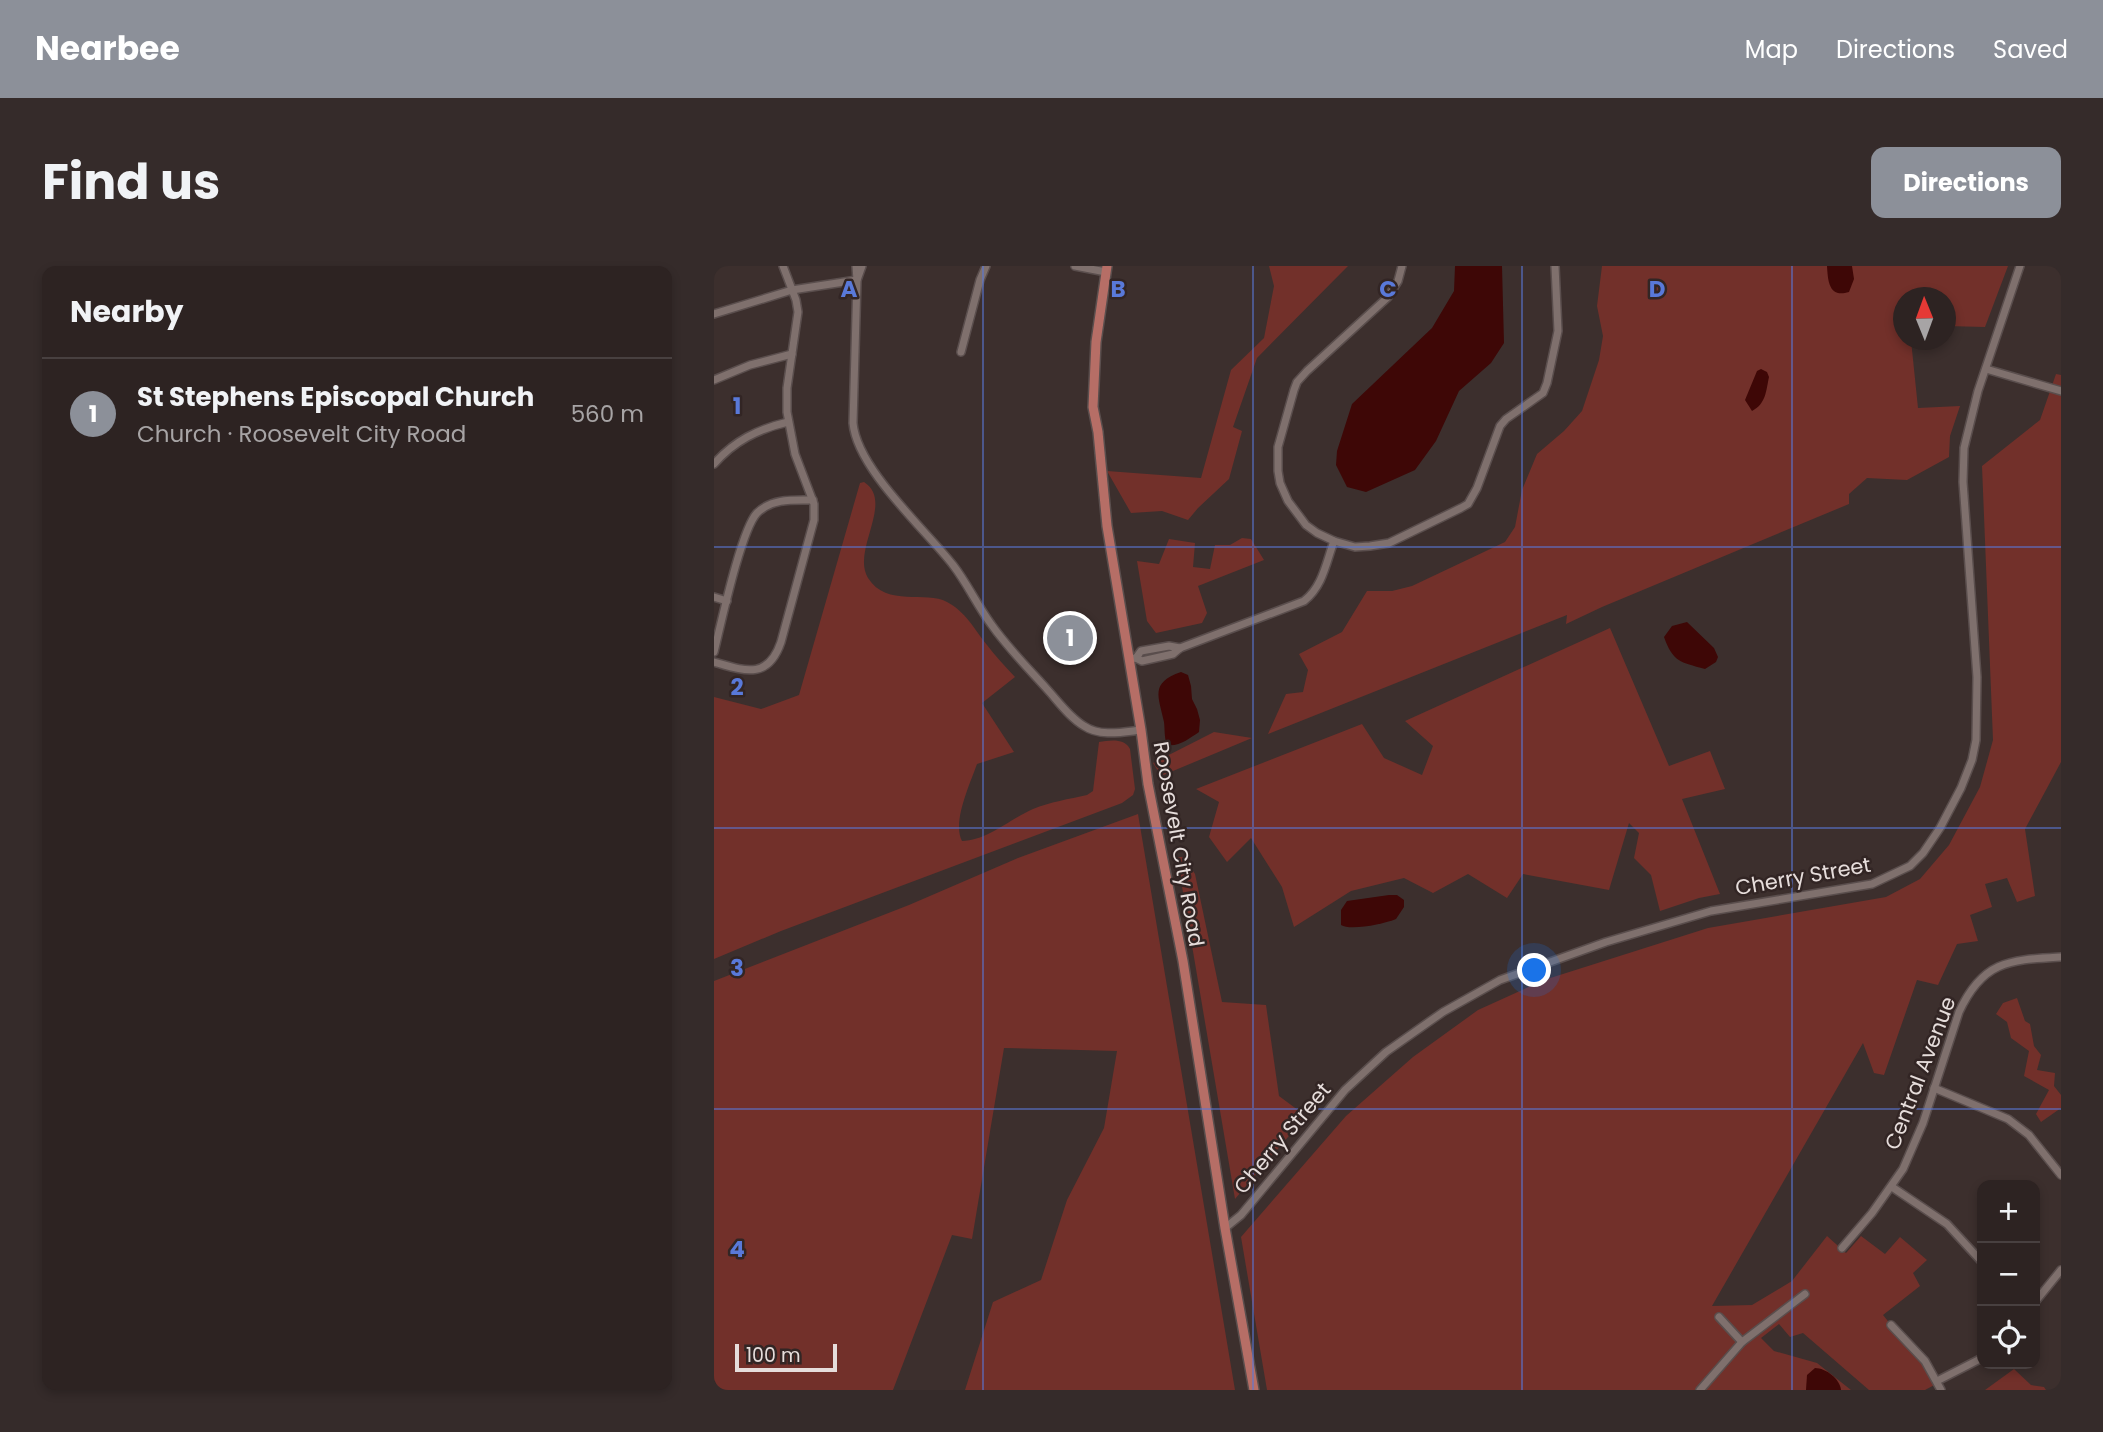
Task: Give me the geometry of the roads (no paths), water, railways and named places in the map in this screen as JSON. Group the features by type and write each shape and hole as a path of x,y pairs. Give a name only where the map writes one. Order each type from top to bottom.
{"main road":[{"path":"1107,269 1096,342 1093,407 1107,526 1133,658 1141,730"},
{"name":"Roosevelt City Road","path":"1141,730 1148,784 1189,999 1254,1390"}],"street":[{"path":"714,662 742,670 755,670 768,665 776,655 814,520 813,500 797,458 788,422 787,388 798,312 783,266"},
{"name":"Roosevelt City Road","path":"856,266 853,423 856,442 892,495 951,563 1007,645 1068,712 1083,726 1092,730 1141,730"},
{"path":"714,314 792,290 857,280 862,266"},
{"path":"961,352 986,266"},
{"path":"1074,266 1107,269"},
{"path":"1402,266 1398,281 1388,297 1297,382 1281,436 1278,471 1284,493 1295,512 1317,533 1355,547 1389,543 1468,504 1477,488 1500,426 1543,393 1547,383 1558,331 1555,266"},
{"name":"Cherry Street","path":"1225,1228 1241,1215 1345,1090 1386,1052 1443,1012 1500,980 1606,942 1700,914 1872,884 1910,866 1923,853 1961,788 1972,760 1976,740 1977,677 1963,464 1968,425 2020,266"},
{"path":"714,380 750,365 792,354"},
{"path":"1986,369 2061,391"},
{"path":"714,464 746,437 788,422"},
{"path":"714,652 748,527 757,514 775,502 813,500"},
{"path":"1133,658 1142,661 1173,654 1180,648 1304,601 1320,583 1334,541"},
{"path":"714,597 727,601"},
{"name":"Central Avenue","path":"1842,1248 1892,1187 1914,1145 1955,1032 1959,1012 1976,983 1991,970 2012,961 2061,957"},
{"path":"1934,1088 2008,1119 2029,1135 2061,1175"},
{"path":"1892,1187 1947,1224 1977,1257"},
{"path":"2040,1293 2061,1270"},
{"path":"1700,1390 1742,1342 1805,1294"},
{"path":"1719,1317 1742,1342"},
{"path":"1891,1325 1925,1361 1941,1390"},
{"path":"1937,1381 1977,1361"}],"place":[{"name":"St Stephens Episcopal Church","path":"1070,638"}]}
